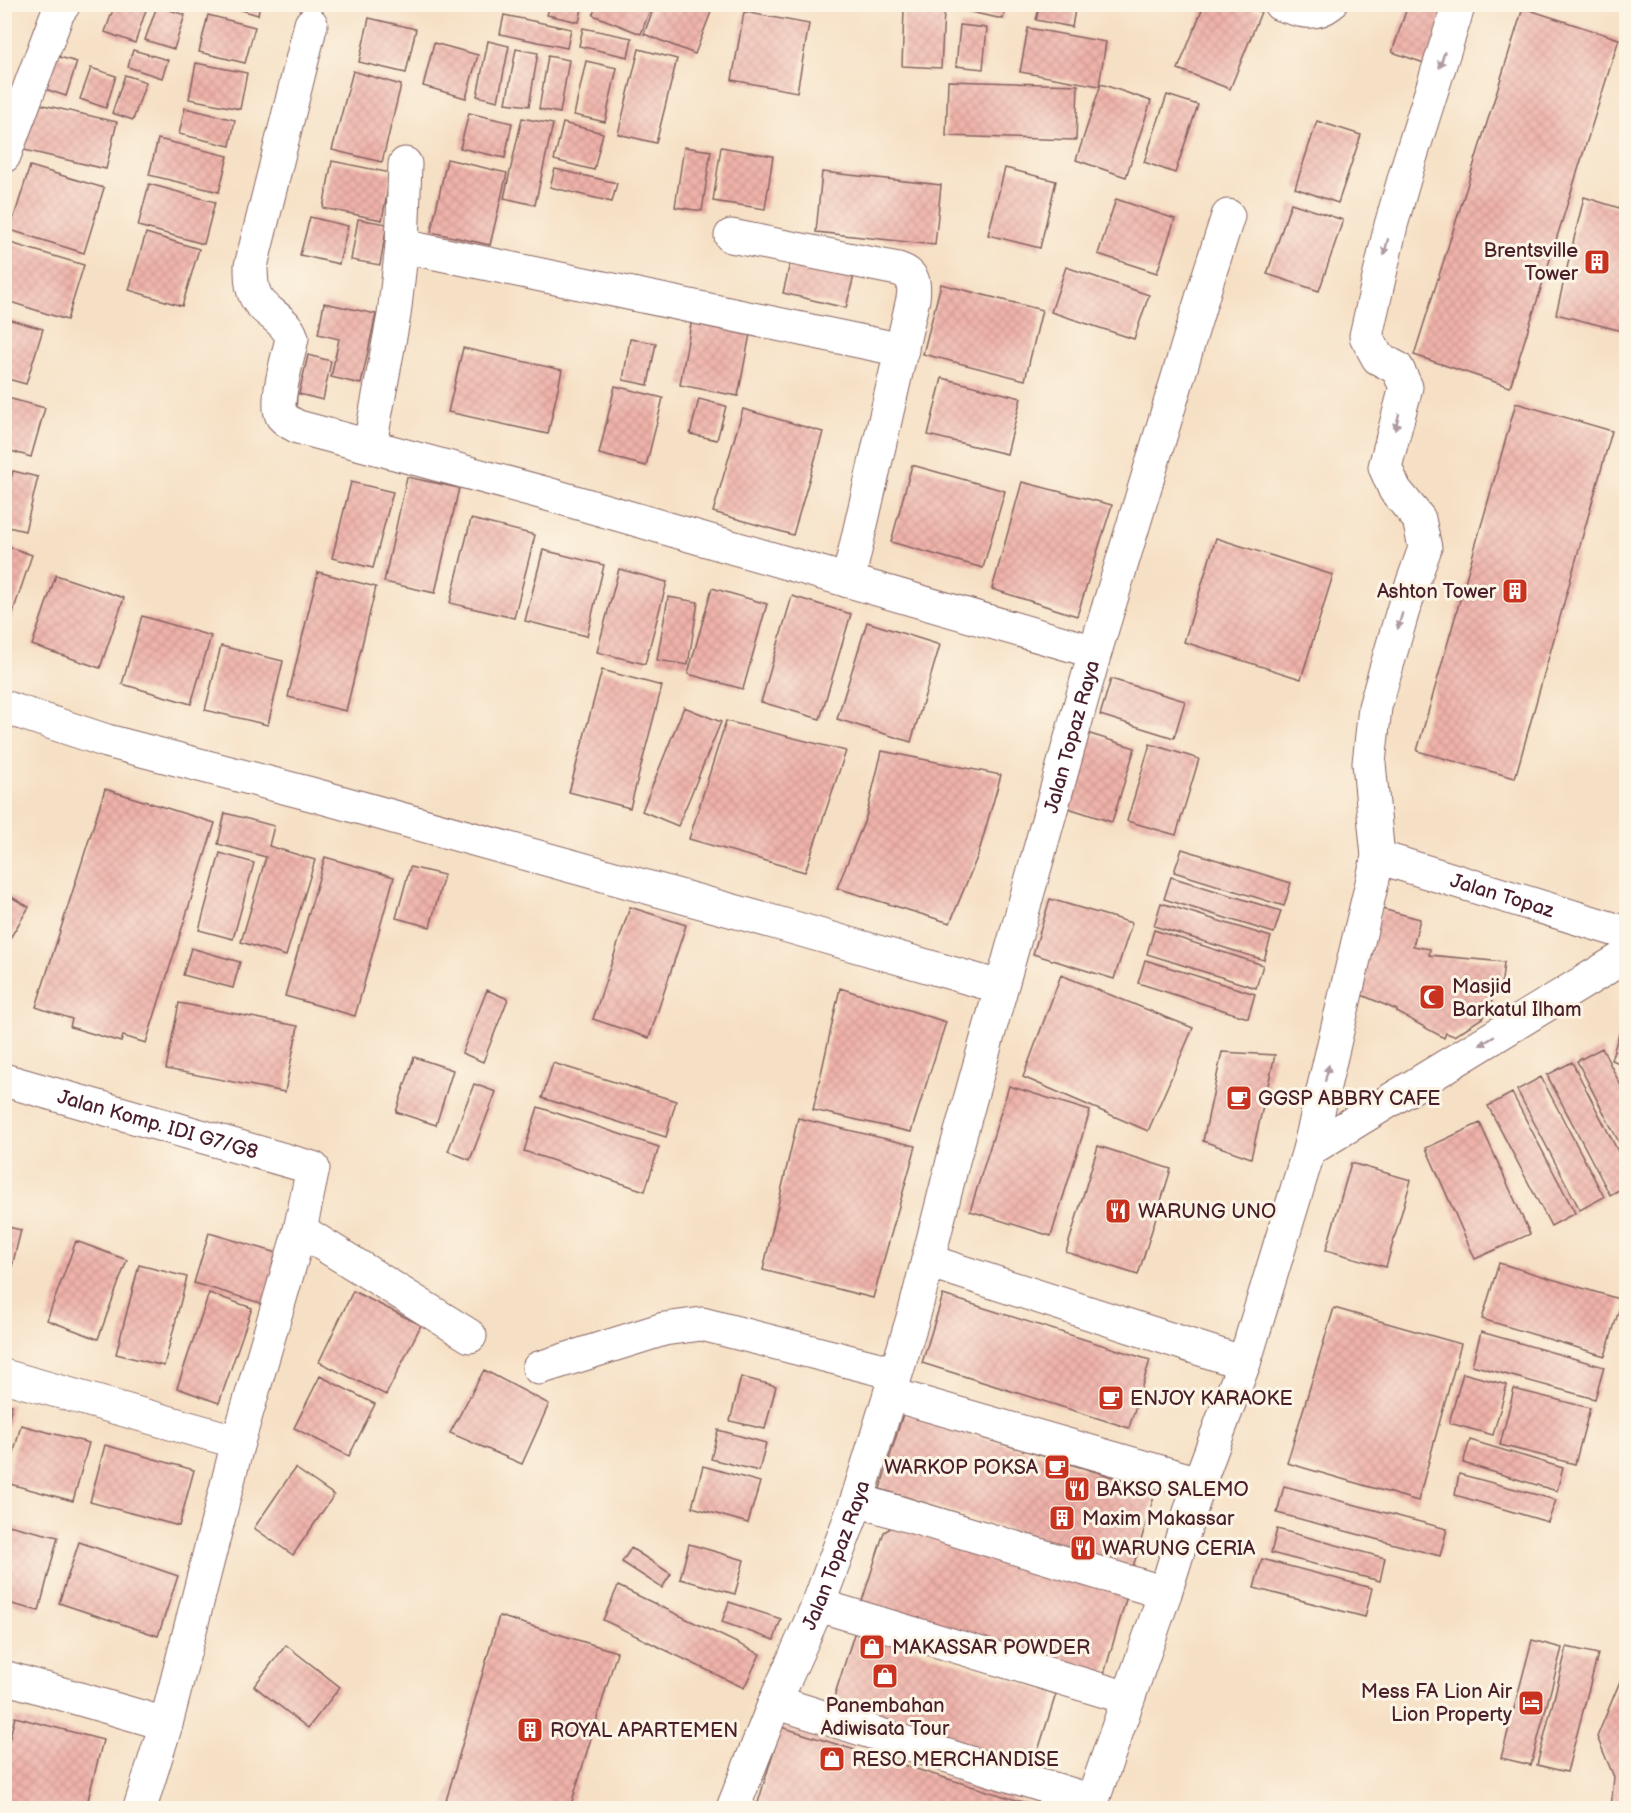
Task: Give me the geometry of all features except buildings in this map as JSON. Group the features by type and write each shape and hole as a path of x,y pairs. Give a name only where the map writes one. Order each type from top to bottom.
{"street":[{"path":"4,156 58,12 64,4"},
{"path":"1280,4 1310,13 1322,10 1330,4"},
{"path":"775,1702 1091,1805 1165,1593 1199,1483 1244,1363 1309,1150 1378,857 1369,764 1375,707 1403,610 1425,548 1419,519 1395,490 1385,467 1406,387 1397,368 1378,358 1366,336 1394,214 1459,4"},
{"path":"311,24 251,266 251,282 255,294 260,302 290,330 292,338 280,396 280,410 283,417 298,427 370,444 544,493 1095,652"},
{"path":"370,444 394,315 402,246 405,164"},
{"name":"Jalan Topaz Raya","path":"733,1809 775,1702 818,1605 857,1500 928,1261 1000,987 1095,652 1228,216"},
{"path":"731,236 907,272 915,286 848,581"},
{"path":"402,246 902,350"},
{"path":"4,707 107,741 357,807 1000,987"},
{"name":"Jalan Topaz","path":"1378,857 1626,933"},
{"path":"1309,1150 1626,956"},
{"name":"Jalan Komp. IDI G7/G8","path":"4,1080 313,1168 300,1230"},
{"path":"140,1809 166,1724 238,1442 300,1230 470,1336"},
{"path":"928,1261 1244,1363"},
{"path":"539,1368 664,1329 702,1324 1199,1483"},
{"path":"4,1376 238,1442"},
{"path":"857,1500 1165,1593"},
{"path":"818,1605 1128,1698"},
{"path":"4,1677 166,1724"}],"place":[{"name":"Brentsville Tower","path":"1597,262"},
{"name":"Ashton Tower","path":"1515,591"},
{"name":"Masjid Barkatul Ilham","path":"1432,997"},
{"name":"GGSP ABBRY CAFE","path":"1239,1098"},
{"name":"WARUNG UNO","path":"1118,1211"},
{"name":"ENJOY KARAOKE","path":"1111,1398"},
{"name":"WARKOP POKSA","path":"1057,1467"},
{"name":"BAKSO SALEMO","path":"1077,1489"},
{"name":"Maxim Makassar","path":"1062,1518"},
{"name":"WARUNG CERIA","path":"1083,1548"},
{"name":"MAKASSAR POWDER","path":"872,1647"},
{"name":"Panembahan Adiwisata Tour","path":"885,1676"},
{"name":"Mess FA Lion Air Lion Property","path":"1531,1703"},
{"name":"ROYAL APARTEMEN","path":"530,1730"},
{"name":"RESO MERCHANDISE","path":"832,1759"}]}
